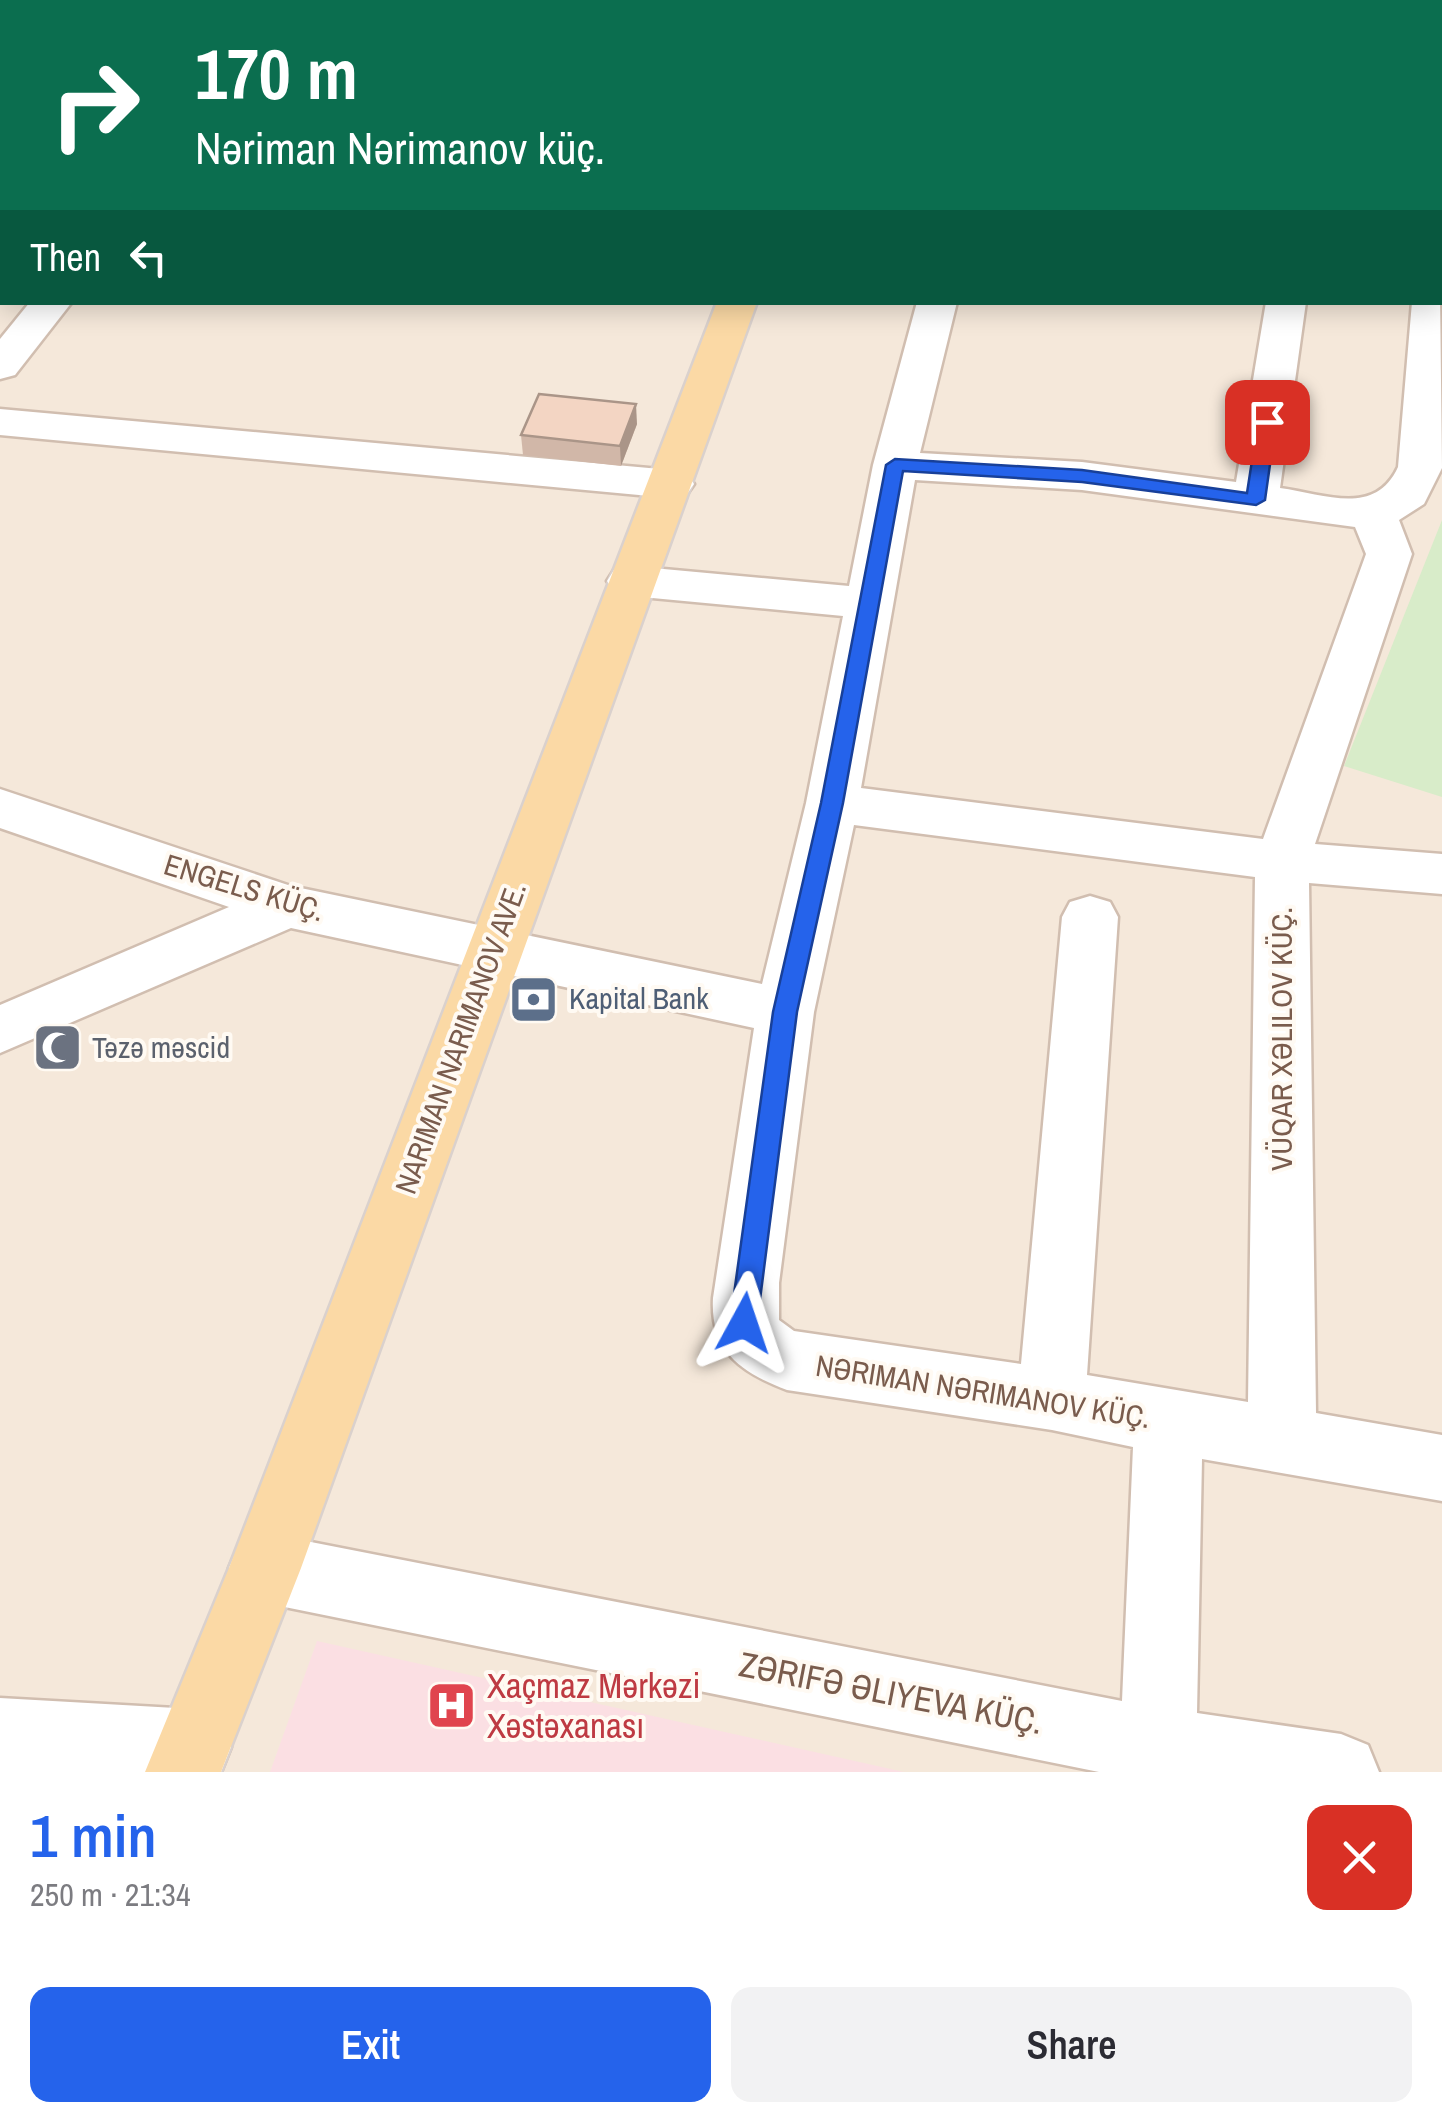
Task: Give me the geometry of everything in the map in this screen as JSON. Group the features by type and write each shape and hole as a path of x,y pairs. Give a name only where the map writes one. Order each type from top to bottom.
{"main road":[{"name":"NARIMAN NARIMANOV AVE.","path":"188,1759 265,1568 736,305"}],"street":[{"path":"0,366 50,305"},
{"name":"NƏRIMAN NƏRIMANOV KÜÇ.","path":"936,305 895,465 832,803 785,1012 744,1323 758,1348 787,1360 1052,1399 1168,1424"},
{"path":"1256,500 1286,305"},
{"path":"895,465 1082,476 1374,515 1408,494 1432,435 1432,305"},
{"path":"0,422 670,484"},
{"name":"VÜQAR XƏLILOV KÜÇ.","path":"1282,1439 1282,861 1389,554 1374,515"},
{"path":"631,581 869,604"},
{"path":"832,803 1282,861 1442,874"},
{"name":"ENGELS KÜÇ.","path":"0,808 286,906 785,1012"},
{"path":"0,1030 286,906"},
{"path":"1052,1399 1090,918"},
{"path":"1159,1759 1168,1424 1282,1439 1442,1468"},
{"name":"ZƏRIFƏ ƏLIYEVA KÜÇ.","path":"265,1568 1159,1759 1341,1772"},
{"path":"0,1736 188,1759"}],"shaded area":[{"path":"0,305 1442,305 1442,1772 0,1772"},
{"name":"Xaçmaz Mərkəzi Xəstəxanası","path":"317,1641 904,1772 270,1772"}],"green space":[{"path":"1442,520 1442,797 1344,766"}],"building":[{"path":"539,394 636,404 620,446 521,435"}],"place":[{"name":"Kapital Bank","path":"534,999"},
{"name":"Təzə məscid","path":"57,1048"},
{"name":"Xaçmaz Mərkəzi Xəstəxanası","path":"452,1706"}],"route":[{"path":"744,1323 785,1012 832,803 895,465 1082,476 1256,500 1267,422"}]}
